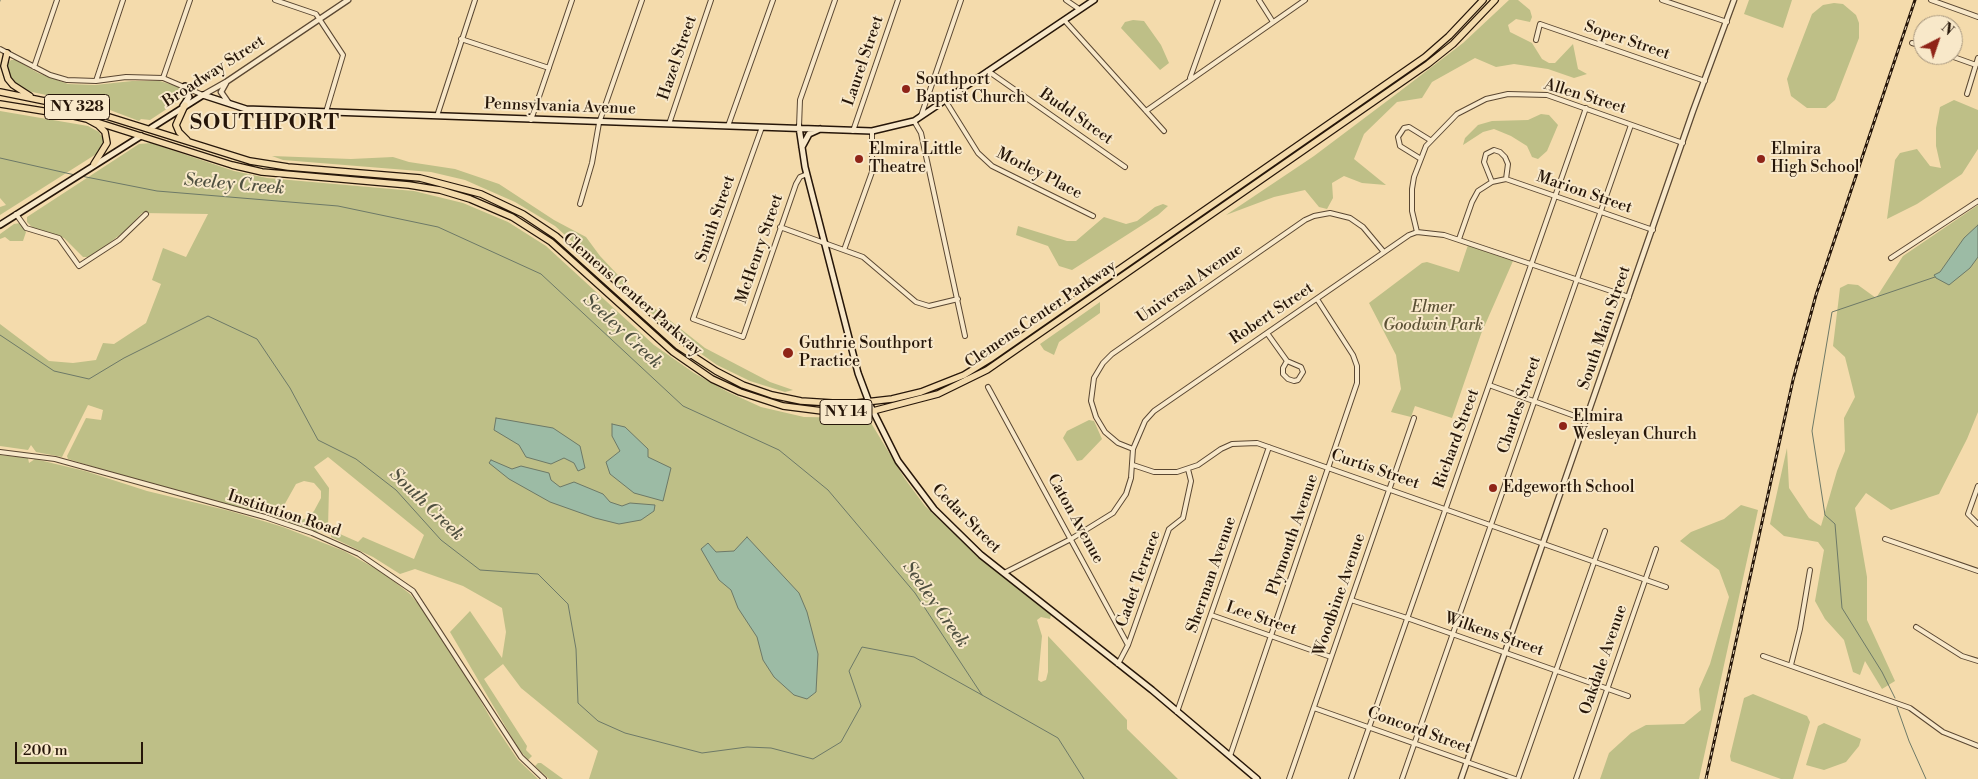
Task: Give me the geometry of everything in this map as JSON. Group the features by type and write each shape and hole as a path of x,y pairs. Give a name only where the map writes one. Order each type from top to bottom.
{"main road":[{"name":"Pennsylvania Avenue","path":"203,95 246,109 599,123 798,127 872,131 914,121 1094,0"},
{"name":"Clemens Center Parkway","path":"151,128 235,158 265,164 420,178 481,194 523,214 556,236 678,346 716,372 758,391 786,398 832,404 871,406 921,392 964,375 990,359 1425,56 1449,36 1483,0"},
{"name":"Clemens Center Parkway","path":"142,135 232,165 262,172 409,185 440,190 484,204 519,221 551,242 673,352 712,379 747,395 783,406 830,412 938,394 988,370 1428,64 1453,44 1495,0"},
{"path":"7,52 4,66 8,79 23,92 41,100"},
{"path":"186,86 188,96 176,124 179,132 191,143"},
{"name":"NY 328","path":"0,92 84,109 151,128"},
{"name":"Broadway Street","path":"0,225 203,95"},
{"name":"NY 328","path":"0,104 87,118 142,135"},
{"path":"87,118 101,128 107,138 105,148 94,164"},
{"name":"Cedar Street","path":"798,127 823,243 858,373 871,406 898,461 934,509 981,555 1118,664 1257,779"},
{"path":"802,147 810,134 820,129"}],"street":[{"path":"34,67 57,0"},
{"path":"96,80 123,0"},
{"path":"163,78 190,0"},
{"path":"275,0 316,14 343,55 326,112"},
{"name":"Broadway Street","path":"203,95 226,82 348,0"},
{"path":"437,116 475,0"},
{"path":"531,120 572,0"},
{"path":"580,204 592,163 599,123 642,0"},
{"name":"Hazel Street","path":"669,124 711,0"},
{"path":"728,126 773,0"},
{"name":"Cedar Street","path":"798,127 800,100 835,0"},
{"name":"Laurel Street","path":"853,131 898,0"},
{"path":"921,116 961,0"},
{"path":"1066,0 1079,9"},
{"path":"1190,80 1218,0"},
{"path":"1259,0 1274,22"},
{"path":"1146,110 1305,0"},
{"path":"1662,0 1727,22"},
{"name":"South Main Street","path":"1461,779 1734,0"},
{"path":"1931,0 1978,16"},
{"path":"1065,21 1164,131"},
{"name":"Soper Street","path":"1536,40 1540,24 1706,81"},
{"path":"461,39 549,68"},
{"name":"Pennsylvania Avenue","path":"0,49 34,67 66,80 126,77 163,78 186,86 203,95"},
{"path":"1967,94 1978,58"},
{"path":"1963,60 1977,65"},
{"name":"Budd Street","path":"988,71 1125,167"},
{"path":"226,82 222,89 222,96 234,106"},
{"name":"Allen Street","path":"1417,232 1412,211 1412,194 1414,177 1420,159 1430,140 1457,114 1476,103 1497,96 1520,94 1546,95 1683,143"},
{"name":"Morley Place","path":"945,100 974,147 992,166 1093,216"},
{"name":"Richard Street","path":"1351,779 1586,108"},
{"path":"914,121 921,133 965,336"},
{"name":"Charles Street","path":"1402,779 1632,125"},
{"name":"Smith Street","path":"743,337 693,319 762,127"},
{"path":"1420,159 1400,146 1398,136 1404,128 1409,127 1430,140"},
{"path":"844,250 872,172 872,131"},
{"path":"1459,239 1472,202 1478,191 1492,182 1506,179 1508,164 1500,152 1494,150 1486,154 1484,162 1492,182"},
{"name":"McHenry Street","path":"743,337 796,184 800,177 807,174"},
{"name":"Marion Street","path":"1506,179 1653,230"},
{"path":"1891,258 1978,201"},
{"name":"Universal Avenue","path":"1133,449 1128,448 1109,436 1098,422 1092,406 1094,378 1103,363 1112,354 1305,220 1314,216 1330,213 1350,218 1363,227 1383,251"},
{"path":"16,214 26,228 59,238 79,266 119,240 146,214"},
{"path":"780,227 863,257 916,302 929,306 958,299"},
{"path":"1417,232 1444,234 1630,296"},
{"name":"Robert Street","path":"1004,573 1099,524 1113,512 1126,494 1133,465 1133,449 1145,421 1154,411 1317,299 1383,251 1417,232"},
{"name":"Plymouth Avenue","path":"1230,756 1354,395 1357,372 1353,355 1317,299"},
{"path":"1267,333 1287,361 1300,367 1302,372 1298,380 1288,379 1283,374 1283,368 1287,361"},
{"path":"1489,385 1586,420"},
{"name":"Caton Avenue","path":"988,387 1128,645"},
{"name":"Woodbine Avenue","path":"1289,779 1414,418"},
{"name":"Curtis Street","path":"1133,465 1162,472 1188,469 1232,444 1257,443 1595,560 1666,587"},
{"name":"Sherman Avenue","path":"1177,712 1270,447"},
{"name":"Institution Road","path":"0,452 55,459 264,517 312,533 359,554 413,591 521,757 544,779"},
{"name":"Cadet Terrace","path":"1128,645 1169,529 1183,518 1191,481 1188,469"},
{"path":"1978,486 1968,514 1978,524"},
{"path":"1516,779 1605,531"},
{"path":"1885,539 1978,571"},
{"name":"Oakdale Avenue","path":"1576,779 1656,549"},
{"path":"1791,665 1800,629 1810,570"},
{"name":"Wilkens Street","path":"1351,600 1628,696"},
{"name":"Lee Street","path":"1211,615 1332,657"},
{"path":"1916,627 1962,656 1978,662"},
{"path":"1118,664 1128,645"},
{"path":"1763,656 1910,708 1943,732 1978,746"},
{"name":"Concord Street","path":"1314,708 1516,779"}],"green space":[{"path":"1509,0 1518,0 1530,10 1532,17 1530,22 1516,19 1508,25 1510,32 1532,43 1542,59 1549,63 1555,63 1573,44 1578,69 1587,74 1574,78 1548,69 1514,64 1496,67 1475,58 1432,82 1422,98 1397,102 1364,134 1354,159 1386,185 1362,183 1344,176 1332,183 1333,198 1327,209 1319,207 1305,190 1274,197 1226,215 1314,156 1399,92 1463,43"},
{"path":"1749,0 1792,0 1783,28 1744,14"},
{"path":"1843,4 1856,15 1859,23 1859,38 1835,100 1826,108 1807,108 1791,96 1787,79 1812,14 1823,5"},
{"path":"1133,20 1144,21 1161,45 1169,63 1160,70 1121,28 1125,22"},
{"path":"11,60 16,60 38,73 68,84 95,85 132,81 160,81 182,88 185,97 150,120 141,119 139,121 102,107 23,90 12,80 8,70 8,63"},
{"path":"1954,100 1978,110 1978,149 1962,174 1917,204 1887,219 1895,160 1900,153 1917,149 1930,166 1941,168 1936,146 1936,128 1940,107"},
{"path":"0,111 88,126 99,132 104,140 101,151 0,215 0,207 6,205 0,198"},
{"path":"1541,114 1549,115 1558,125 1547,151 1538,159 1532,157 1527,146 1511,136 1494,129 1483,132 1463,145 1465,138 1478,125 1492,121 1528,120"},
{"path":"151,143 234,171 267,178 414,191 463,203 508,222 546,246 654,345 694,373 728,392 761,407 804,417 868,418 905,479 925,506 984,562 1051,615 1050,619 1041,617 1037,620 1042,636 1038,680 1041,682 1046,680 1048,672 1048,636 1127,720 1127,729 1178,779 589,779 598,751 521,688 503,664 484,679 527,746 526,750 532,756 528,760 518,748 450,632 470,611 502,658 506,632 502,608 463,586 415,569 400,574 373,557 331,537 331,530 358,542 363,537 414,559 424,535 328,457 314,467 329,488 328,528 317,532 274,517 279,514 285,514 300,520 307,518 314,511 321,498 321,491 314,483 304,481 296,484 282,509 258,512 173,491 68,459 67,456 86,418 101,420 103,410 88,405 62,457 36,452 31,445 28,450 0,446 0,324 49,361 73,363 96,360 103,343 114,344 146,323 161,284 152,280 163,248 186,257 208,214 142,213 124,232 90,257 83,257 64,238 33,228 27,222 27,217 139,144"},
{"path":"272,156 351,159 393,157 409,162 455,169 499,184 554,220 586,237 600,256 634,292 705,348 770,382 793,390 785,392 750,381 717,365 680,339 555,226 515,202 465,180 431,172 283,160"},
{"path":"1163,204 1168,206 1158,215 1072,270 1059,266 1048,246 1016,235 1018,226 1067,241 1076,241 1104,217 1126,224 1137,221 1155,207"},
{"path":"1978,205 1978,412 1967,439 1939,494 1891,510 1866,493 1855,508 1867,577 1867,620 1895,681 1882,689 1865,661 1860,675 1853,672 1844,640 1825,619 1815,601 1824,550 1818,542 1784,536 1770,524 1787,448 1789,488 1809,518 1821,526 1837,471 1845,451 1844,418 1855,397 1845,357 1833,346 1840,288 1848,284 1858,285 1876,298 1903,256"},
{"path":"20,223 26,232 23,241 10,241 5,237 0,239 0,234 14,224"},
{"name":"Elmer Goodwin Park","path":"1468,245 1513,261 1481,334 1452,418 1415,406 1411,417 1391,412 1401,389 1396,355 1369,303 1422,263 1427,262 1459,272"},
{"path":"1100,302 1100,313 1059,342 1054,355 1044,350 1040,344"},
{"path":"1089,420 1094,421 1102,439 1082,460 1077,461 1063,438 1067,431"},
{"path":"0,455 28,458 29,463 35,459 85,471 147,491 230,511 283,527 344,551 382,572 410,594 440,630 495,726 518,760 538,779 0,779"},
{"path":"1741,505 1758,510 1699,779 1600,779 1609,753 1631,733 1646,725 1684,724 1701,710 1699,689 1710,664 1729,597 1719,570 1680,541 1691,532 1724,519"},
{"path":"1753,694 1807,716 1810,722 1793,779 1781,779 1731,761 1730,756 1744,698"},
{"path":"1824,723 1861,739 1859,746 1846,762 1824,770 1806,765 1818,726"},
{"path":"541,763 563,779 549,779 535,766"}],"shaded area":[{"path":"1978,225 1978,257 1970,268 1949,285 1936,278 1934,275 1940,272 1964,238"},
{"path":"496,418 553,428 580,446 585,468 578,471 574,463 564,458 551,464 526,457 519,445 494,430"},
{"path":"612,424 625,427 648,449 648,457 671,468 663,501 634,493 610,474 606,462 620,451 612,436"},
{"path":"491,460 512,469 521,466 549,473 551,480 560,487 574,482 603,494 610,502 622,506 630,503 655,505 654,511 641,520 619,524 595,518 550,502 509,479 489,463"},
{"path":"747,537 799,593 807,612 818,654 816,692 807,699 794,695 774,677 763,660 757,637 738,608 731,590 719,580 701,549 708,543 716,552 734,551"}],"waterway":[{"name":"Seeley Creek","path":"0,158 75,175"},
{"name":"Seeley Creek","path":"81,176 157,191 338,206 438,227 541,274 683,406 779,450 828,490 915,593 982,695 1058,738 1084,779"},
{"path":"1895,698 1882,672 1842,608 1835,524 1825,515 1812,431 1832,312 1935,277"},
{"name":"South Creek","path":"0,335 54,371 89,379 124,358 208,316 257,339 290,388 318,440 356,459 396,490 441,540 480,570 538,574 568,604 576,649 578,703 598,721 625,733 702,753 747,747 771,748 813,759 841,742 861,706 849,671 862,647 914,657 982,695"},
{"path":"1897,707 1909,741 1926,779"}],"railway":[{"path":"1706,779 1793,380 1816,295 1915,0"}],"place":[{"name":"Southport Baptist Church","path":"906,89"},
{"name":"Elmira Little Theatre","path":"859,159"},
{"name":"Elmira High School","path":"1761,159"},
{"name":"Guthrie Southport Practice","path":"788,353"},
{"name":"Elmira Wesleyan Church","path":"1563,426"},
{"name":"Edgeworth School","path":"1493,488"}],"district":[{"name":"SOUTHPORT","path":"265,124"}]}
